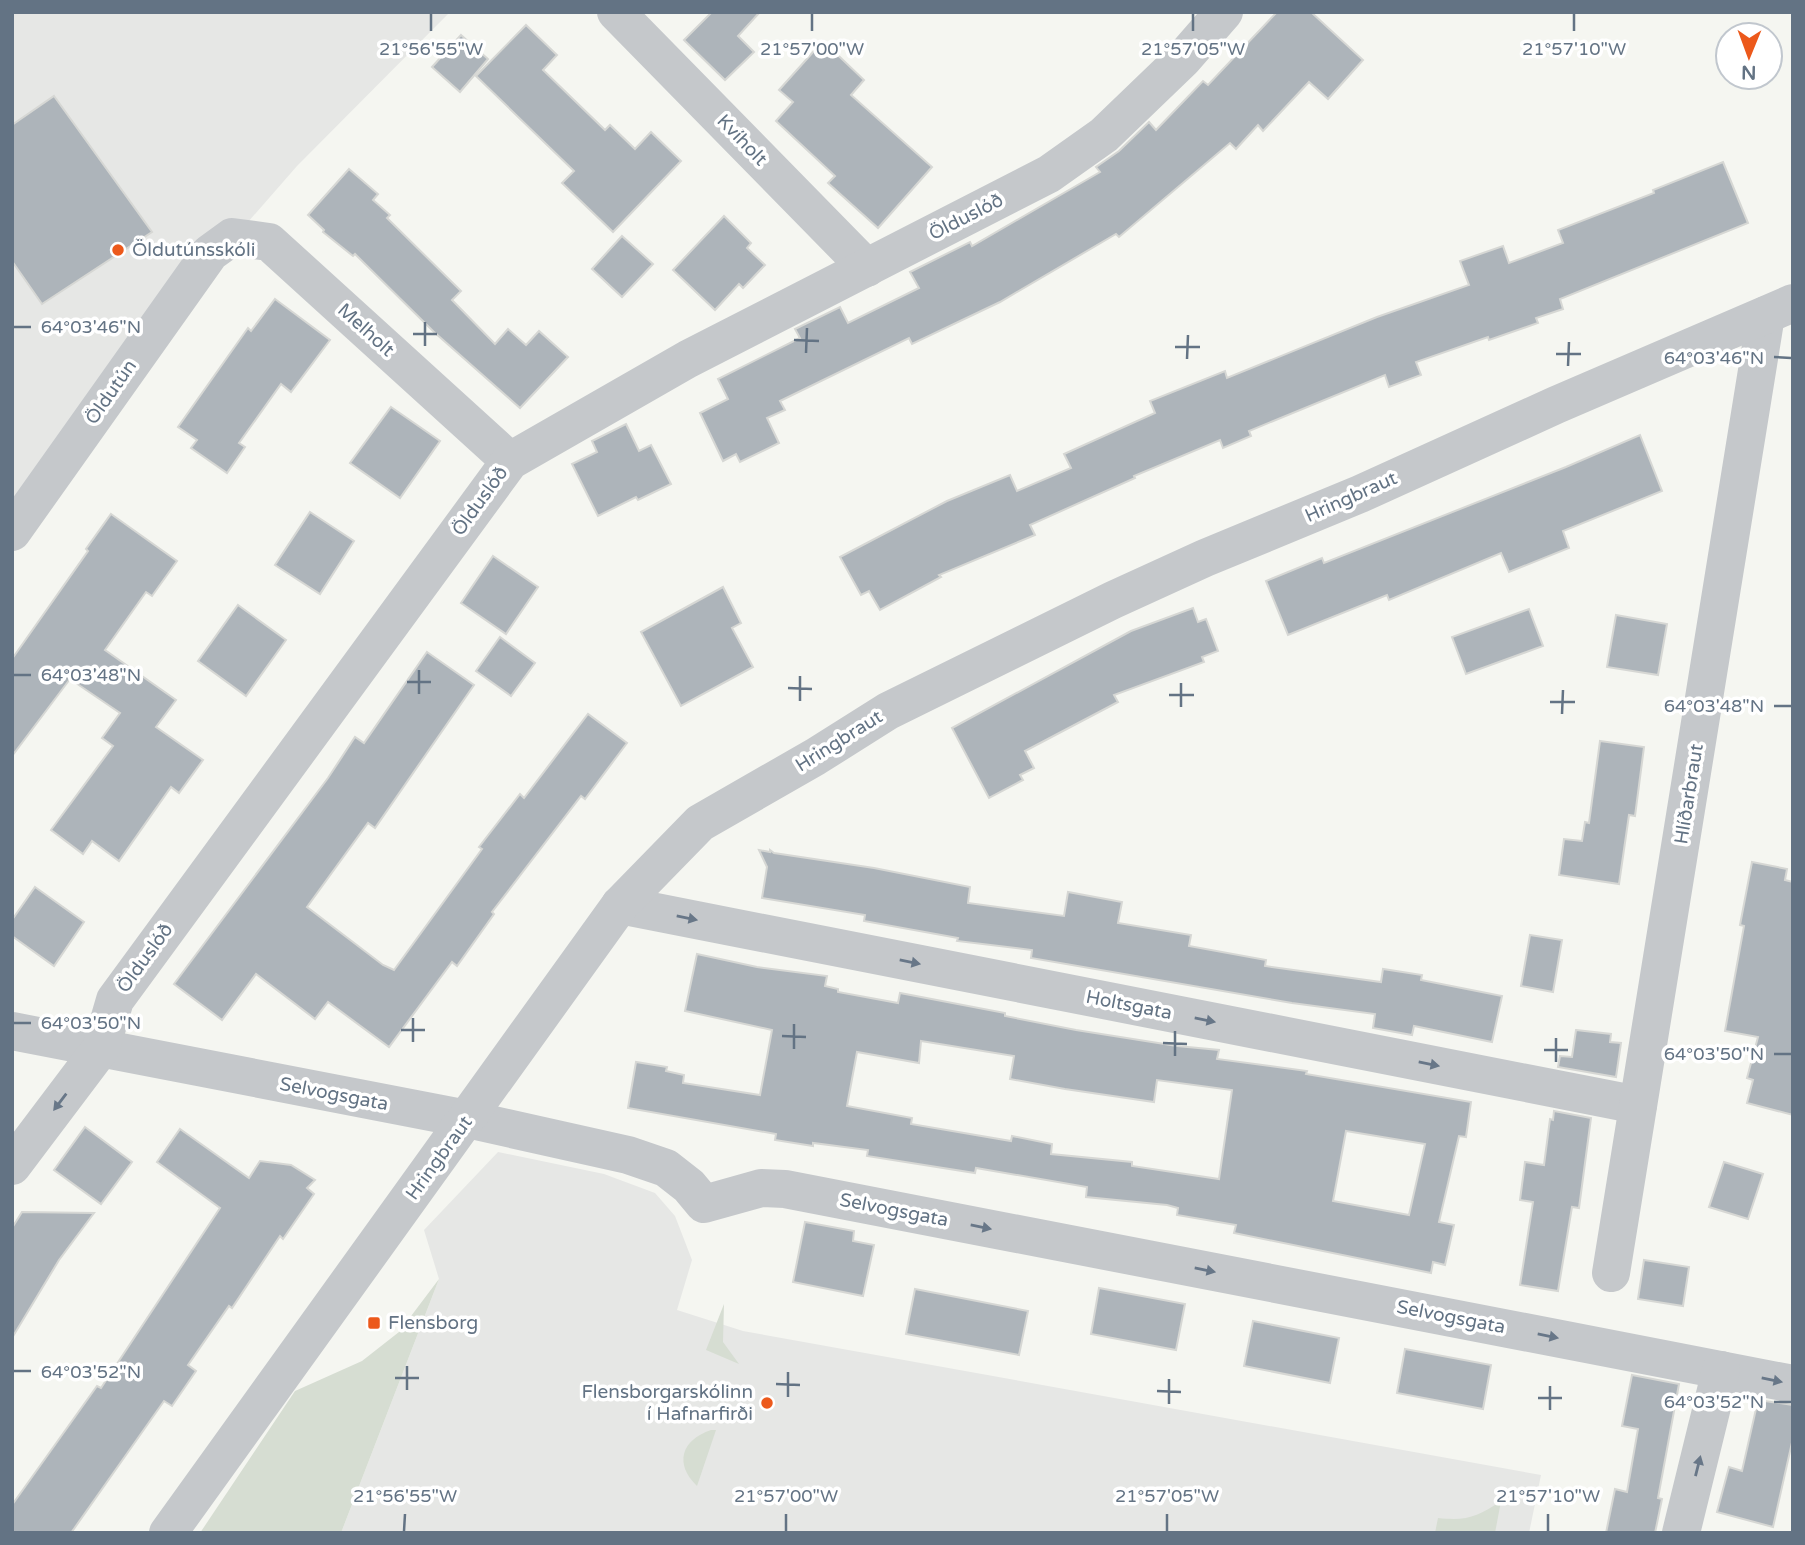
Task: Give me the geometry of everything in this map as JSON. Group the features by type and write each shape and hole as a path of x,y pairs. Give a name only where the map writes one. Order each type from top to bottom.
{"street":[{"name":"Kvíholt","path":"616,12 867,268"},
{"name":"Ölduslóð","path":"12,1166 101,1048 115,1000 510,461 688,359 1049,174 1104,135 1183,59 1224,12"},
{"name":"Melholt","path":"210,253 232,237 269,242 510,461"},
{"name":"Öldutún","path":"12,532 210,253"},
{"name":"Hringbraut","path":"168,1533 620,905 701,823 888,711 1034,638 1182,569 1360,495 1556,405 1779,309"},
{"name":"Hlíðarbraut","path":"1611,1273 1638,1105 1779,309"},
{"name":"Holtsgata","path":"620,905 1638,1105"},
{"name":"Selvogsgata","path":"12,1031 467,1119 628,1155 666,1168 689,1186 705,1204 761,1188 785,1189 1793,1384"},
{"path":"1681,1533 1721,1370"}],"shaded area":[{"name":"Öldutúnsskóli","path":"12,12 450,12 297,166 150,334 12,547"},
{"name":"Flensborgarskólinn í Hafnarfirði","path":"498,1152 604,1174 655,1193 675,1216 692,1260 677,1310 743,1331 1541,1475 1529,1533 341,1533 439,1279 424,1230"},
{"path":"439,1279 341,1533 200,1533 295,1391 362,1361 399,1332"},
{"path":"724,1304 723,1342 739,1364 706,1350"},
{"path":"716,1430 697,1486 685,1469 684,1454 693,1440"},
{"path":"1501,1501 1495,1533 1435,1533 1438,1518 1471,1517"}],"building":[{"path":"712,12 760,12 738,36 754,52 725,80 684,40"},
{"path":"1277,12 1311,12 1363,60 1328,99 1309,82 1263,131 1258,125 1236,149 1230,143 1119,237 1116,234 1000,302 912,344 909,338 780,401 785,410 767,418 779,443 740,462 736,454 723,461 700,413 728,399 718,379 800,338 795,329 840,307 848,323 919,288 910,272 970,242 972,246 1100,172 1096,167 1119,151 1149,122 1156,130 1203,81 1208,85"},
{"path":"526,25 557,55 543,70 605,130 610,125 635,149 651,132 681,161 613,232 562,183 574,171 476,76"},
{"path":"461,35 488,59 460,92 432,67"},
{"path":"823,41 864,80 851,95 932,167 878,228 828,183 835,176 776,121 793,102 779,90"},
{"name":"Öldutúnsskóli","path":"54,96 152,232 42,304 12,261 12,125"},
{"path":"1723,162 1748,223 1560,299 1563,309 1536,318 1538,323 1416,362 1421,375 1389,387 1385,375 1249,431 1251,436 1223,448 1220,440 1134,476 1135,478 1030,525 1035,535 939,575 941,577 880,610 869,591 861,595 840,557 947,501 1010,475 1017,491 1071,468 1064,454 1155,413 1150,401 1225,371 1227,378 1377,317 1469,285 1460,261 1503,246 1509,263 1563,243 1558,230 1654,193 1653,190"},
{"path":"349,169 378,194 373,200 390,215 387,218 461,291 452,300 495,344 508,329 526,345 539,331 568,357 520,408 434,332 355,254 353,256 323,232 308,215"},
{"path":"724,216 751,243 747,248 765,265 743,288 739,284 715,310 673,270"},
{"path":"622,236 653,264 622,297 592,269"},
{"path":"275,299 330,340 291,392 281,384 239,443 245,447 227,473 191,448 197,440 178,427 248,328 251,331"},
{"path":"391,407 440,441 400,498 350,463"},
{"path":"626,424 639,451 651,445 671,484 638,500 636,497 598,516 572,464 597,452 592,441"},
{"path":"1640,435 1662,491 1563,531 1569,548 1509,572 1501,553 1389,600 1387,595 1288,635 1266,581 1322,558 1324,563"},
{"path":"310,512 354,541 320,594 275,565"},
{"path":"111,514 177,561 152,596 146,592 105,650 176,700 156,727 203,760 179,793 171,787 119,861 92,841 83,854 51,830 113,746 102,738 120,713 70,679 12,756 12,659"},
{"path":"493,556 538,587 506,634 461,603"},
{"path":"723,587 741,623 732,628 753,667 681,706 641,632"},
{"path":"238,605 286,640 246,696 198,661"},
{"path":"1193,608 1198,622 1206,619 1218,651 1202,657 1204,662 1114,695 1118,702 1025,751 1034,768 1020,775 1023,780 989,798 952,728 1131,631"},
{"path":"1529,609 1543,646 1466,674 1452,637"},
{"path":"1616,615 1667,624 1658,675 1607,667"},
{"path":"500,637 535,663 511,696 476,671"},
{"path":"427,652 474,685 375,828 368,823 307,907 383,965 394,970 482,849 479,847 520,794 524,798 588,714 627,743 585,799 581,796 492,912 494,914 457,966 452,962 389,1047 328,1002 315,1019 256,974 222,1020 174,984 328,778 355,737 364,743"},
{"path":"1600,741 1644,747 1635,816 1629,815 1619,884 1559,875 1564,839 1582,841 1585,822 1589,823"},
{"path":"759,850 874,868 970,887 968,903 1064,916 1068,892 1122,902 1118,923 1191,935 1189,946 1266,960 1265,966 1381,982 1383,969 1422,975 1421,980 1502,996 1492,1042 1414,1026 1412,1035 1373,1028 1375,1014 1292,1003 1031,958 1032,950 957,941 958,938 864,921 865,915 762,898 767,867"},
{"path":"1752,862 1787,869 1785,880 1793,882 1793,1115 1747,1103 1753,1080 1747,1078 1758,1037 1725,1031 1744,926 1740,925"},
{"path":"35,887 84,922 54,966 12,936 12,920"},
{"path":"1530,935 1562,940 1553,992 1521,986"},
{"path":"697,954 757,967 827,976 825,986 838,989 838,992 898,1003 900,993 1076,1030 1219,1050 1217,1059 1307,1071 1306,1074 1471,1102 1466,1137 1459,1136 1439,1222 1454,1225 1445,1265 1433,1262 1431,1273 1234,1233 1236,1225 1177,1215 1178,1208 1167,1205 1086,1197 1087,1187 976,1168 975,1173 867,1156 868,1150 775,1140 776,1134 628,1108 636,1062 667,1067 666,1071 684,1075 683,1083 760,1095 772,1030 685,1011","holes":["921,1041 1014,1056 1010,1079 1065,1089 1154,1102 1157,1080 1232,1090 1219,1179 1132,1166 1132,1162 1051,1154 1052,1144 1012,1136 1011,1141 911,1124 912,1118 847,1106 857,1052 919,1063","1346,1131 1425,1144 1409,1215 1333,1201"]},
{"path":"1576,1030 1611,1034 1610,1042 1621,1043 1616,1077 1558,1067 1560,1056 1572,1057"},
{"path":"1554,1111 1591,1118 1579,1208 1572,1207 1558,1291 1520,1285 1533,1202 1520,1200 1525,1162 1544,1165 1550,1119 1553,1120"},
{"path":"85,1127 132,1162 101,1204 54,1170"},
{"path":"180,1129 249,1178 260,1161 291,1165 315,1180 307,1188 314,1194 283,1239 280,1236 232,1308 229,1306 188,1365 196,1371 172,1406 164,1401 71,1533 12,1533 12,1505 97,1386 101,1388 220,1208 157,1162"},
{"path":"1724,1162 1763,1174 1748,1219 1709,1207"},
{"path":"22,1212 94,1213 59,1260 12,1338 12,1228"},
{"path":"805,1222 854,1231 853,1241 874,1245 863,1296 793,1282"},
{"path":"1644,1260 1689,1267 1683,1306 1638,1299"},
{"path":"1099,1288 1185,1304 1176,1350 1091,1334"},
{"path":"915,1289 1028,1311 1019,1355 906,1334"},
{"path":"1253,1321 1339,1338 1330,1383 1244,1366"},
{"path":"1405,1349 1491,1365 1483,1409 1397,1393"},
{"path":"1632,1375 1679,1384 1658,1498 1662,1499 1655,1533 1606,1533 1615,1489 1627,1492 1638,1429 1622,1426"},
{"path":"1758,1400 1793,1405 1793,1438 1773,1527 1717,1512 1729,1467 1742,1471"}],"place":[{"name":"Öldutúnsskóli","path":"118,250"},
{"name":"Flensborg","path":"374,1323"},
{"name":"Flensborgarskólinn í Hafnarfirði","path":"767,1403"}]}
